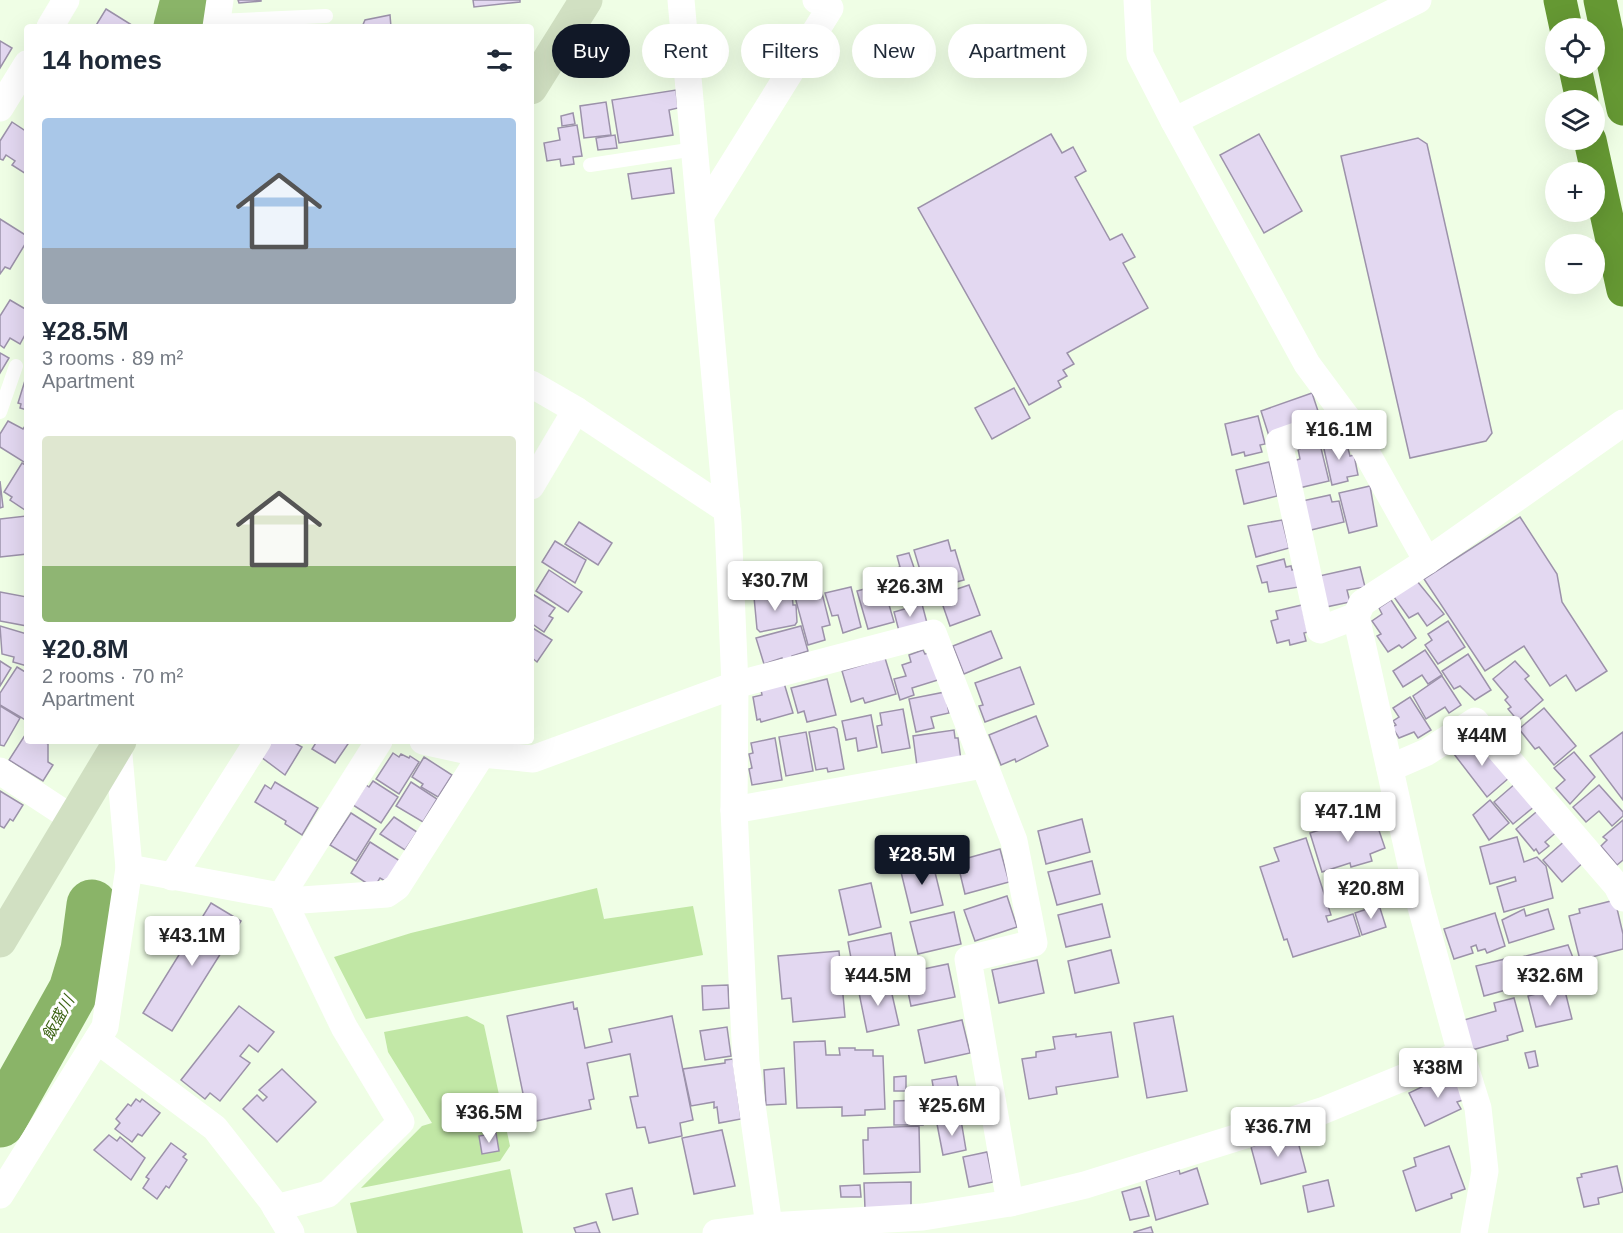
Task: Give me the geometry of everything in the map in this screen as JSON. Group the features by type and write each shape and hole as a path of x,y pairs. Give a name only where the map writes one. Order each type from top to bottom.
{"highway":[{"path":"1560,0 1564,18"},
{"path":"1600,0 1623,109"},
{"path":"1592,150 1623,290"}],"street":[{"path":"52,24 66,0"},
{"path":"534,83 586,0"},
{"path":"681,0 727,510 735,685 735,810 746,1062 769,1229"},
{"path":"701,215 830,9 816,0"},
{"path":"1137,0 1140,55 1174,121 1306,364 1347,418 1427,561"},
{"path":"1174,121 1418,0"},
{"path":"0,108 24,69"},
{"path":"534,386 576,410 727,510"},
{"path":"534,481 576,410"},
{"path":"1347,418 1280,442 1320,630 1356,616"},
{"path":"1474,1233 1485,1171 1478,1108 1418,897 1356,616 1362,603 1427,561 1623,423"},
{"path":"437,744 482,754 533,759 735,685 933,633 1014,841 1034,943 968,959 1010,1203"},
{"path":"1390,768 1427,752 1475,721 1621,890"},
{"path":"0,941 118,744"},
{"path":"0,1195 105,1027 129,868 119,744"},
{"path":"172,877 256,744"},
{"path":"281,897 377,744"},
{"path":"129,868 302,900 387,894 397,887 482,754"},
{"path":"735,810 983,765"},
{"path":"0,771 73,819"},
{"path":"276,1208 328,1194 401,1122 344,1028 281,897"},
{"path":"97,1040 215,1128 276,1208 291,1233"},
{"path":"716,1233 923,1217 1010,1203 1085,1185 1322,1111 1461,1054"}],"lane":[{"path":"218,16 302,22 326,16"},
{"path":"590,165 695,149"},
{"path":"0,412 16,366"}],"green space":[{"path":"597,888 604,919 693,906 703,955 366,1019 334,957 411,933"},
{"path":"467,1016 484,1025 510,1146 500,1161 361,1188 422,1126 432,1123 388,1052 384,1032"},
{"path":"510,1169 523,1233 357,1233 350,1203"}],"building":[{"path":"238,0 261,0 261,1 239,3"},
{"path":"473,0 520,0 520,2 474,7"},
{"path":"106,9 130,24 97,24"},
{"path":"390,15 391,24 363,24 365,20"},
{"path":"0,41 12,48 0,68"},
{"path":"676,90 678,108 669,110 673,135 619,143 612,100"},
{"path":"606,102 611,135 584,138 580,106"},
{"path":"573,113 575,124 562,126 561,116"},
{"path":"12,122 24,130 24,173 12,165 15,161 6,155 3,160 0,159 0,141"},
{"path":"577,125 582,156 573,157 574,164 561,166 560,159 547,161 544,143 560,140 558,128"},
{"path":"1051,134 1062,153 1073,147 1086,171 1075,177 1110,240 1122,234 1135,257 1123,263 1148,308 1067,353 1074,364 1063,370 1067,376 1058,381 1061,387 1029,405 918,208"},
{"path":"1259,134 1302,211 1264,233 1220,155"},
{"path":"615,135 617,148 598,150 596,138"},
{"path":"1418,138 1427,144 1492,433 1486,441 1410,458 1341,156"},
{"path":"671,168 674,193 632,199 628,174"},
{"path":"0,219 24,234 24,246 10,269 5,267 0,274"},
{"path":"10,300 24,308 24,337 20,344 10,338 4,348 0,345 0,316"},
{"path":"0,353 9,358 0,373"},
{"path":"24,384 24,409 20,408 21,404 18,403"},
{"path":"1014,388 1030,418 992,439 975,408"},
{"path":"1312,393 1320,417 1269,436 1261,411"},
{"path":"1258,416 1265,444 1260,445 1262,452 1245,456 1244,452 1232,455 1225,424"},
{"path":"8,421 24,428 24,462 0,447 0,434"},
{"path":"1333,438 1334,444 1346,441 1350,456 1354,455 1358,475 1347,477 1348,481 1332,485 1322,440"},
{"path":"1320,444 1329,481 1299,488 1293,461 1300,459 1298,449"},
{"path":"1269,462 1277,496 1244,504 1236,470"},
{"path":"22,463 24,464 24,509 10,500 12,497 4,492"},
{"path":"0,481 3,507 0,508"},
{"path":"1370,486 1377,526 1349,533 1339,493"},
{"path":"1330,495 1332,502 1339,501 1344,522 1307,531 1302,501"},
{"path":"24,516 24,554 0,557 0,519"},
{"path":"1520,517 1557,574 1562,602 1607,671 1576,691 1566,675 1550,686 1524,646 1485,671 1424,579"},
{"path":"1282,520 1289,548 1256,557 1248,526"},
{"path":"579,522 612,543 598,565 565,544"},
{"path":"948,540 951,551 955,550 964,580 938,587 935,577 923,580 914,550"},
{"path":"555,541 586,560 575,583 542,562"},
{"path":"909,553 924,597 892,603 885,582 895,576 893,569 900,567 897,556"},
{"path":"1284,559 1286,567 1291,566 1292,570 1295,569 1299,587 1269,592 1267,582 1262,583 1257,566"},
{"path":"1360,567 1365,587 1347,590 1350,602 1326,607 1319,576"},
{"path":"549,570 582,592 568,612 536,591"},
{"path":"1417,581 1444,614 1427,626 1418,613 1409,618 1394,597"},
{"path":"883,584 894,622 868,629 857,591"},
{"path":"969,585 980,615 950,626 942,603 956,597 954,590"},
{"path":"851,587 861,627 843,633 838,615 832,616 825,593"},
{"path":"821,589 830,625 822,627 825,640 808,645 795,597"},
{"path":"0,592 24,596 24,625 0,621"},
{"path":"792,593 793,605 796,605 797,622 795,625 760,632 757,629 754,597"},
{"path":"534,595 555,608 549,616 553,618 544,632 534,625"},
{"path":"1391,600 1416,638 1402,648 1399,645 1388,652 1377,636 1381,634 1372,621 1382,614 1379,608"},
{"path":"922,604 927,623 899,631 894,612"},
{"path":"1302,605 1308,632 1304,633 1306,641 1290,645 1289,640 1277,643 1271,621 1278,619 1276,611"},
{"path":"1448,621 1465,647 1438,664 1425,645 1432,640 1428,634"},
{"path":"0,626 24,633 24,665 13,662 14,657 2,654"},
{"path":"801,626 808,651 792,656 793,659 783,662 782,658 764,664 756,638"},
{"path":"534,629 552,640 537,662 534,660"},
{"path":"991,631 1002,658 964,674 953,646"},
{"path":"923,650 925,654 933,651 941,679 912,688 914,695 900,700 894,679 906,676 902,665 911,662 909,655"},
{"path":"1425,650 1442,675 1428,684 1422,675 1403,687 1393,671"},
{"path":"1468,654 1491,690 1475,700 1460,686 1454,689 1442,671"},
{"path":"885,658 896,694 865,703 863,698 851,702 842,671"},
{"path":"0,661 11,668 0,686"},
{"path":"1515,661 1529,676 1525,679 1543,700 1518,721 1508,709 1511,707 1505,700 1508,697 1493,679"},
{"path":"17,667 24,671 24,719 0,705 0,693"},
{"path":"1020,667 1034,704 985,722 979,706 983,705 975,683"},
{"path":"1442,676 1461,705 1449,713 1445,707 1426,719 1413,696"},
{"path":"827,679 836,715 807,722 804,711 798,713 791,688"},
{"path":"784,683 793,713 761,722 760,719 757,720 753,697 762,695 761,690"},
{"path":"945,692 949,713 931,717 934,728 916,732 909,699"},
{"path":"1410,697 1431,730 1418,738 1414,732 1399,738 1392,727 1396,725 1393,721 1399,717 1393,708"},
{"path":"0,706 20,718 4,746 0,745"},
{"path":"1544,708 1576,746 1554,765 1539,747 1535,749 1519,729"},
{"path":"903,709 910,748 882,753 877,726 882,725 880,713"},
{"path":"871,715 877,747 858,751 856,738 846,740 842,721"},
{"path":"1036,716 1048,746 1016,762 1015,759 1001,765 989,735"},
{"path":"834,727 837,729 844,769 828,772 827,768 816,770 809,732"},
{"path":"954,730 955,738 958,738 961,760 917,766 913,736"},
{"path":"806,732 813,771 786,776 779,737"},
{"path":"1623,732 1623,800 1590,756"},
{"path":"24,737 24,744 48,744 48,762 53,765 43,781 9,760"},
{"path":"1474,737 1510,777 1487,797 1454,754"},
{"path":"775,738 782,780 752,785 749,769 752,768 749,754 753,753 751,743"},
{"path":"269,744 296,744 302,747 285,775 261,757"},
{"path":"315,744 348,744 335,763 312,749"},
{"path":"1574,752 1595,777 1570,804 1556,788 1565,780 1554,768"},
{"path":"393,753 399,757 401,754 409,758 410,756 419,762 399,794 376,779"},
{"path":"424,757 452,775 438,797 421,787 423,784 412,777"},
{"path":"373,781 398,797 381,823 353,805 366,785 369,787"},
{"path":"275,782 318,808 302,835 285,824 286,821 255,802 265,785 271,789"},
{"path":"411,782 437,799 423,822 396,806"},
{"path":"1516,783 1535,806 1513,824 1494,802"},
{"path":"1599,785 1623,812 1623,816 1612,826 1599,811 1586,822 1573,807"},
{"path":"0,791 23,805 13,821 10,819 4,828 0,826"},
{"path":"1490,800 1509,823 1489,840 1473,815"},
{"path":"1541,808 1559,830 1545,842 1549,846 1539,854 1516,829"},
{"path":"351,813 376,829 356,861 330,845"},
{"path":"1373,813 1385,848 1370,854 1372,861 1351,867 1350,863 1322,872 1310,833"},
{"path":"394,817 417,832 405,850 380,834"},
{"path":"1082,819 1090,852 1046,864 1038,831"},
{"path":"1623,820 1623,860 1617,865 1601,846 1607,840 1603,837"},
{"path":"1517,837 1524,862 1537,857 1546,866 1553,898 1504,912 1497,887 1516,881 1515,877 1490,884 1480,847"},
{"path":"1306,838 1331,915 1326,916 1328,922 1353,914 1360,936 1293,957 1287,939 1284,940 1260,867 1279,861 1274,848"},
{"path":"1567,839 1586,860 1562,882 1543,860"},
{"path":"370,842 400,861 387,882 380,878 375,886 371,886 351,873"},
{"path":"1000,849 1009,882 965,894 957,861"},
{"path":"932,860 943,905 911,913 900,868"},
{"path":"1092,861 1100,894 1057,905 1048,872"},
{"path":"871,883 881,927 849,935 839,890"},
{"path":"1007,896 1017,927 975,941 964,910"},
{"path":"1615,900 1623,934 1623,949 1580,960 1569,916 1580,913 1579,909"},
{"path":"211,903 241,921 172,1031 143,1013"},
{"path":"1102,904 1110,937 1066,947 1058,915"},
{"path":"1379,905 1386,927 1362,935 1355,913"},
{"path":"1524,909 1526,916 1548,909 1554,929 1509,943 1502,920"},
{"path":"954,912 961,944 918,954 910,922"},
{"path":"1495,913 1505,946 1487,953 1485,949 1478,951 1476,945 1471,947 1473,953 1454,959 1444,929"},
{"path":"891,933 897,965 854,974 848,942"},
{"path":"1568,945 1577,968 1521,983 1514,959"},
{"path":"1111,950 1119,983 1075,993 1068,961"},
{"path":"839,951 845,1017 793,1022 791,998 782,999 778,956"},
{"path":"1509,958 1517,987 1484,996 1476,966"},
{"path":"1037,960 1044,993 999,1003 992,970"},
{"path":"948,964 955,997 911,1006 904,973"},
{"path":"889,981 899,1025 867,1032 858,988"},
{"path":"728,985 729,1008 703,1010 702,986"},
{"path":"1564,987 1572,1019 1536,1027 1528,996"},
{"path":"1514,998 1523,1031 1507,1036 1508,1040 1472,1050 1464,1020 1496,1011 1494,1003"},
{"path":"573,1002 574,1009 577,1008 585,1048 612,1042 609,1029 672,1016 693,1120 680,1123 682,1136 649,1143 645,1127 637,1128 630,1097 638,1096 630,1054 587,1063 594,1099 589,1100 591,1109 536,1121 534,1112 527,1113 507,1016"},
{"path":"239,1006 274,1032 258,1052 249,1045 240,1056 250,1063 220,1101 210,1093 205,1099 181,1080"},
{"path":"1173,1016 1187,1091 1147,1098 1134,1023"},
{"path":"962,1020 970,1053 925,1063 918,1030"},
{"path":"727,1027 731,1056 705,1060 700,1031"},
{"path":"1111,1032 1118,1077 1056,1087 1057,1094 1029,1099 1022,1059 1036,1057 1036,1052 1055,1049 1053,1037 1076,1034 1076,1037"},
{"path":"825,1041 826,1055 840,1055 839,1048 855,1048 855,1050 873,1050 873,1056 883,1056 885,1109 865,1110 865,1115 842,1116 842,1107 797,1108 794,1042"},
{"path":"1535,1051 1538,1066 1529,1068 1525,1053"},
{"path":"733,1059 741,1119 719,1123 714,1102 691,1106 683,1069 725,1063 725,1060"},
{"path":"784,1068 786,1104 766,1105 764,1070"},
{"path":"282,1069 316,1102 277,1142 243,1109 257,1095 263,1101 267,1097 259,1090"},
{"path":"1455,1071 1463,1100 1457,1102 1461,1109 1425,1126 1409,1093"},
{"path":"906,1076 906,1091 894,1091 894,1077"},
{"path":"956,1076 962,1105 937,1109 932,1080"},
{"path":"136,1099 140,1102 142,1099 160,1113 142,1136 138,1134 132,1142 115,1129 120,1123 116,1119 128,1104 131,1106"},
{"path":"922,1100 923,1125 894,1125 894,1101"},
{"path":"961,1120 966,1150 943,1155 937,1124"},
{"path":"919,1126 920,1172 864,1174 863,1140 868,1140 868,1128"},
{"path":"722,1130 735,1186 694,1194 682,1138"},
{"path":"1288,1132 1289,1136 1296,1134 1306,1172 1261,1184 1251,1147"},
{"path":"496,1133 499,1151 482,1154 479,1136"},
{"path":"109,1135 117,1141 120,1137 145,1158 131,1180 94,1150"},
{"path":"171,1143 186,1154 183,1157 187,1160 169,1188 166,1186 157,1199 143,1188 149,1179 146,1177"},
{"path":"1449,1146 1465,1189 1451,1194 1452,1198 1416,1211 1403,1171 1416,1166 1414,1158"},
{"path":"987,1152 993,1182 969,1187 963,1157"},
{"path":"1617,1166 1623,1192 1598,1198 1599,1204 1584,1207 1577,1178 1582,1177 1581,1174"},
{"path":"1197,1168 1208,1204 1156,1220 1146,1180 1179,1170 1180,1174"},
{"path":"1328,1180 1334,1206 1308,1212 1303,1186"},
{"path":"911,1182 911,1208 865,1209 864,1183"},
{"path":"860,1185 861,1197 841,1197 840,1186"},
{"path":"1140,1187 1149,1216 1130,1220 1122,1192"},
{"path":"632,1188 638,1214 613,1220 606,1194"},
{"path":"596,1222 600,1233 576,1233 574,1228"},
{"path":"1151,1227 1153,1233 1134,1233 1134,1232"}],"waterway":[{"name":"飯盛川","path":"180,24 186,0"},
{"name":"飯盛川","path":"0,1122 74,990 86,950 92,905"}]}
